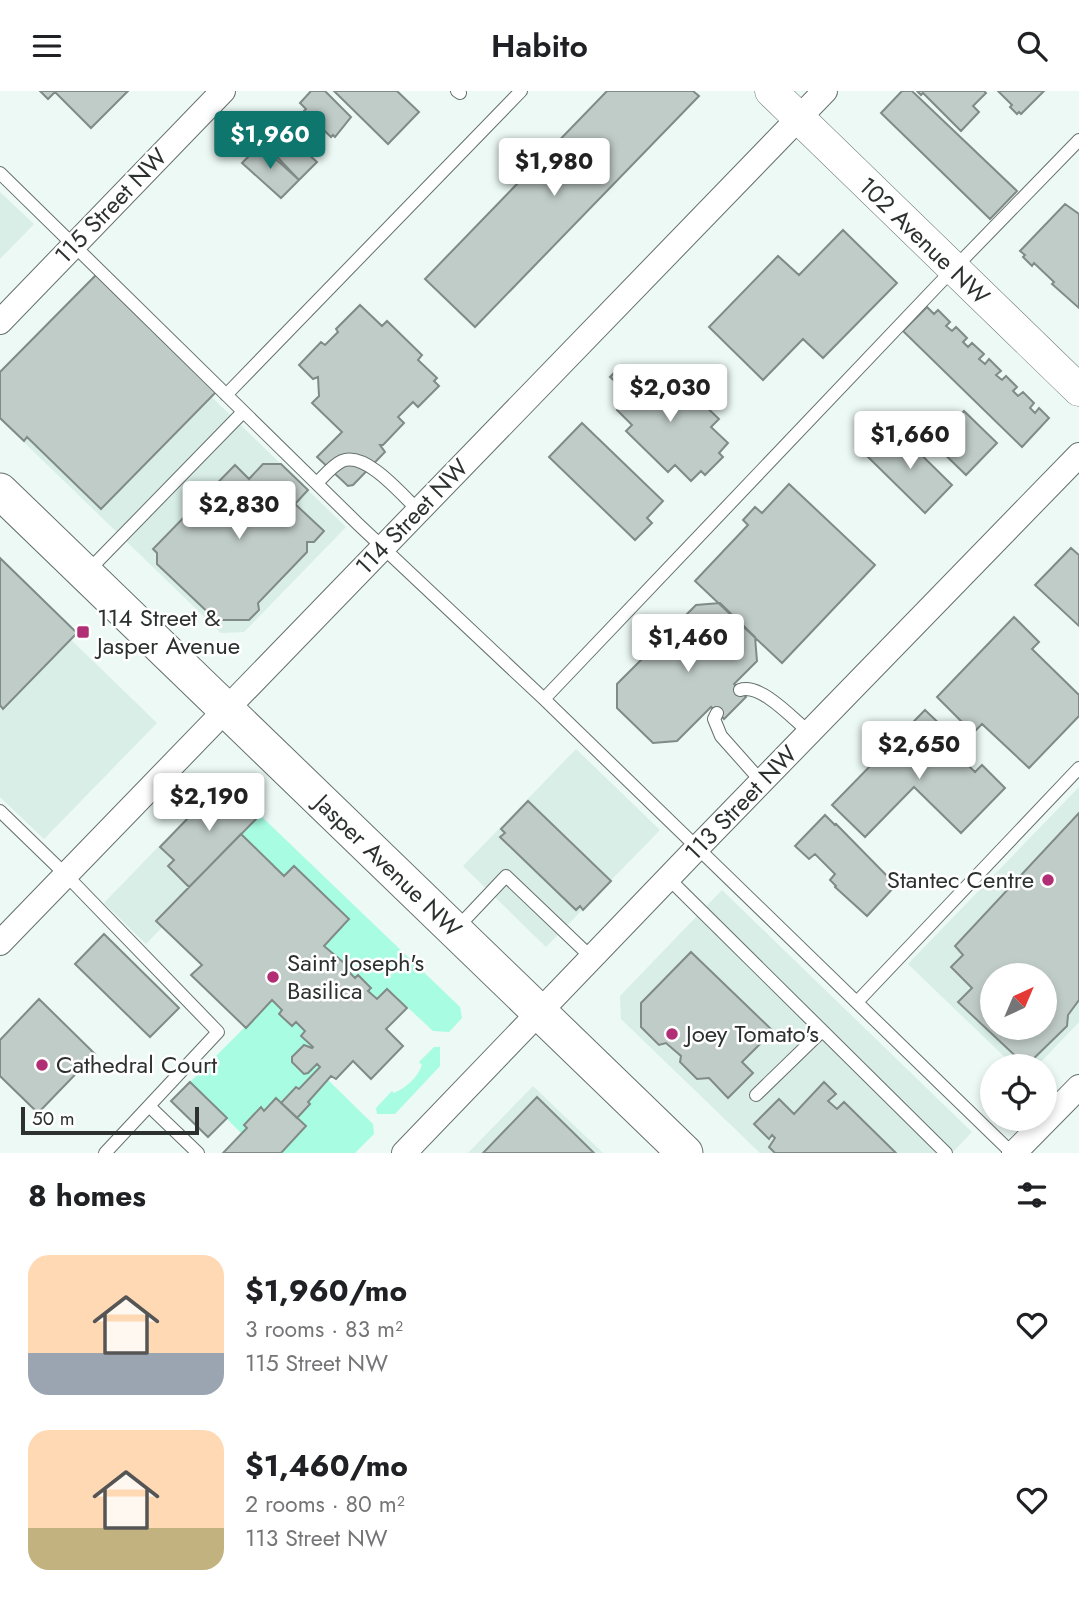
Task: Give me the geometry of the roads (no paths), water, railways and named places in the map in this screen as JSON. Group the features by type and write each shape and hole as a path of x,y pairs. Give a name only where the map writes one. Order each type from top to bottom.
{"main road":[{"name":"Jasper Avenue NW","path":"0,491 685,1153"}],"street":[{"name":"115 Street NW","path":"0,322 223,91"},
{"name":"102 Avenue NW","path":"771,91 1079,390"},
{"name":"114 Street NW","path":"3,935 66,875 825,91"},
{"name":"113 Street NW","path":"404,1153 1079,455"},
{"path":"1013,1153 1079,1087"}],"lane":[{"path":"226,395 521,91"},
{"path":"544,699 1079,140"},
{"path":"0,173 382,547 544,699 1013,1153"},
{"path":"86,574 243,412"},
{"path":"317,484 338,462 350,459 360,461 371,467 418,510"},
{"path":"740,690 748,687 760,691 809,732"},
{"path":"718,713 714,719 721,736 761,781"},
{"path":"857,1002 1079,768"},
{"path":"0,811 218,1032 105,1153"},
{"path":"455,930 506,876 592,958"},
{"path":"668,878 946,1153"},
{"path":"756,1095 822,1031"},
{"path":"150,1107 198,1153"}],"place":[{"name":"114 Street & Jasper Avenue","path":"83,632"},
{"name":"Stantec Centre","path":"1048,880"},
{"name":"Saint Joseph's Basilica","path":"273,977"},
{"name":"Joey Tomato's","path":"672,1034"},
{"name":"Cathedral Court","path":"42,1065"}]}
